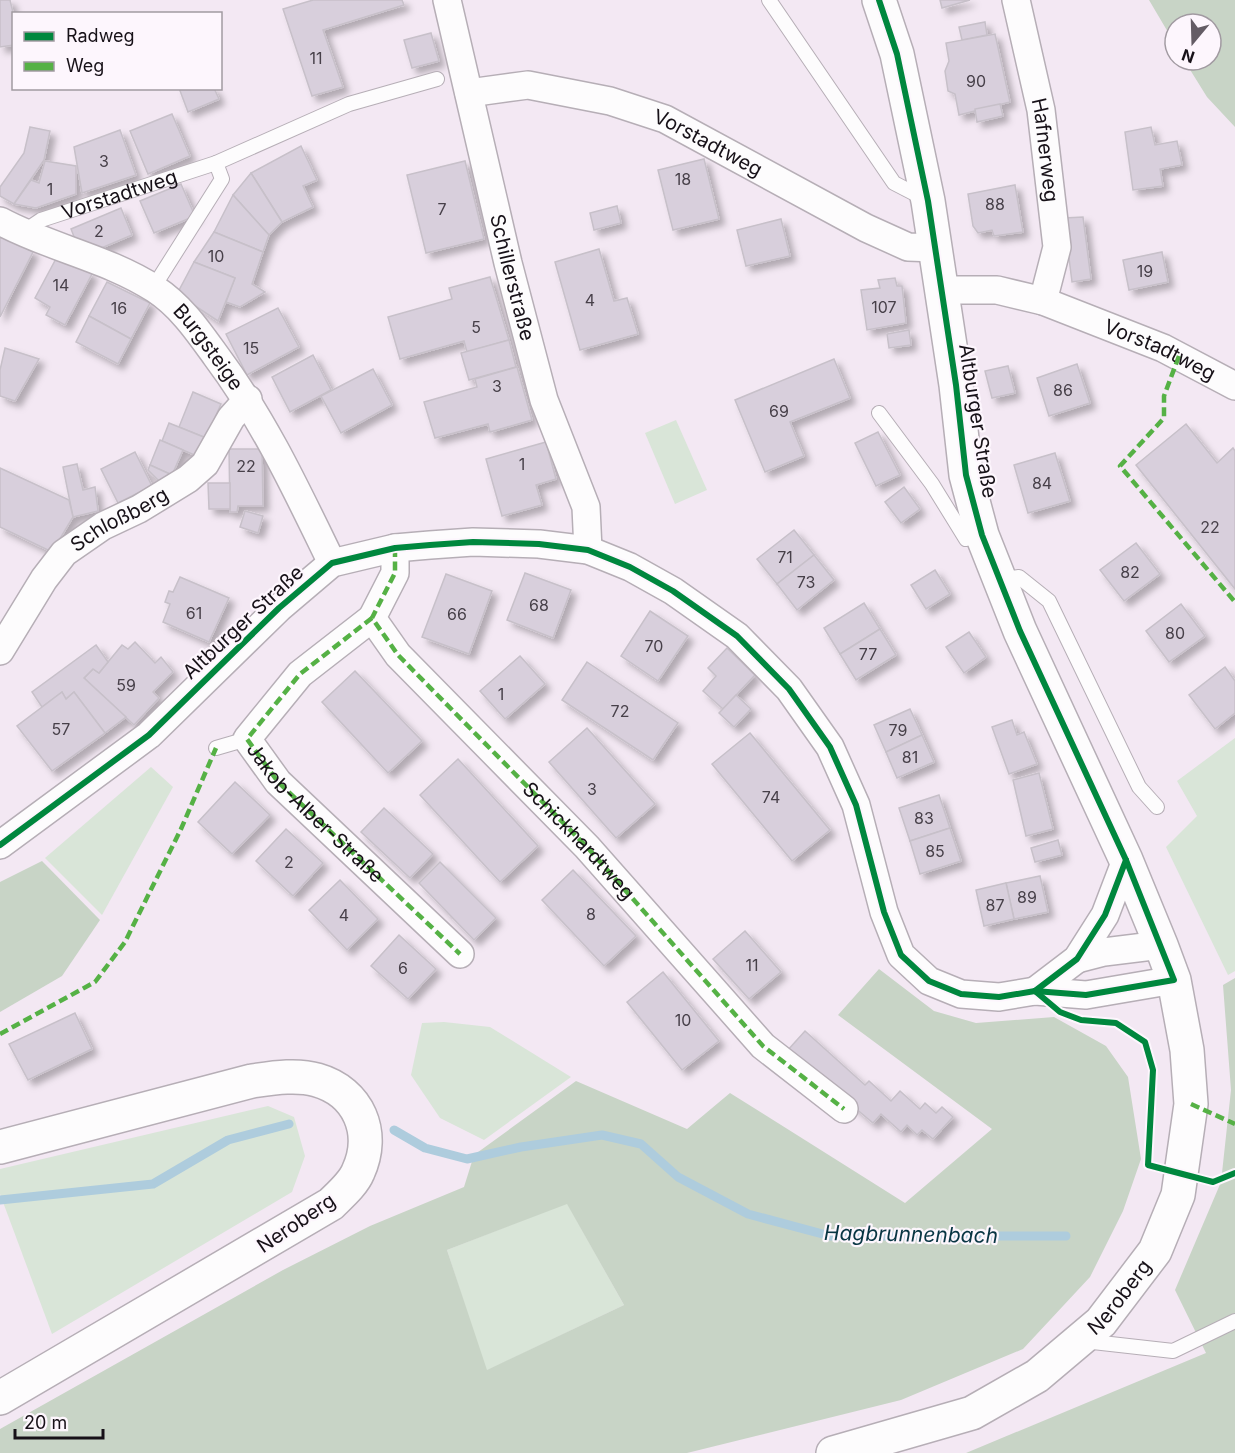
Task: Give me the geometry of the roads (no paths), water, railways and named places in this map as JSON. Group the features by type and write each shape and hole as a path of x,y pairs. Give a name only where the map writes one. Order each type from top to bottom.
{"street":[{"name":"Schillerstraße","path":"447,0 508,263 544,400 586,507 588,550"},
{"name":"Altburger Straße","path":"0,844 149,735 279,608 332,563 395,548 473,542 538,544 588,550 630,567 682,597 737,636 789,689 830,747 856,805 884,912 901,955 929,981 961,994 999,998 1035,992 1086,995 1174,980 1126,860 1020,631 982,535 966,475 956,385 928,201 897,54 879,0"},
{"name":"Hafnerweg","path":"1016,0 1041,110 1057,247 1043,301"},
{"name":"Vorstadtweg","path":"469,93 528,85 610,101 665,119 866,228 908,247 935,248"},
{"name":"Burgsteige","path":"11,227 114,266 153,288 179,308 248,399 281,459 332,563"},
{"name":"Vorstadtweg","path":"941,290 997,290 1043,301 1163,348 1235,386"},
{"name":"Schloßberg","path":"0,651 44,579 64,553 103,526 139,509 188,479 205,464 231,418 248,399"},
{"path":"372,618 395,573 395,548"},
{"name":"Jakob-Alber-Straße","path":"372,618 300,674 247,739 278,782 460,954"},
{"name":"Schickhardtweg","path":"372,618 398,655 586,848 763,1046 844,1109"},
{"name":"Altburger Straße","path":"1035,992 1077,959 1105,915 1126,860"},
{"name":"Altburger Straße","path":"1077,959 1104,952 1161,945"},
{"name":"Neroberg","path":"833,1453 972,1413 1037,1376 1101,1322 1136,1278 1155,1251 1178,1195 1191,1104 1187,1050 1174,980"},
{"name":"Neroberg","path":"0,1147 252,1081 285,1077 317,1080 349,1096 364,1120 366,1144 358,1173 331,1204 0,1398"}],"lane":[{"path":"769,0 894,183 928,201"},
{"name":"Vorstadtweg","path":"11,227 41,220 216,163 349,104 437,79"},
{"path":"153,288 222,179 216,163"},
{"path":"879,413 932,484 966,539 982,535"},
{"path":"999,580 1019,576 1049,601 1139,787 1156,807"},
{"path":"216,748 247,739"},
{"path":"1079,1340 1173,1351 1235,1321"}],"waterway":[{"name":"Hagbrunnenbach","path":"0,1200 153,1184 228,1140 289,1124"},
{"name":"Hagbrunnenbach","path":"394,1130 425,1148 467,1159 521,1147 602,1135 641,1144 678,1177 748,1214 830,1236 1066,1236"}]}
